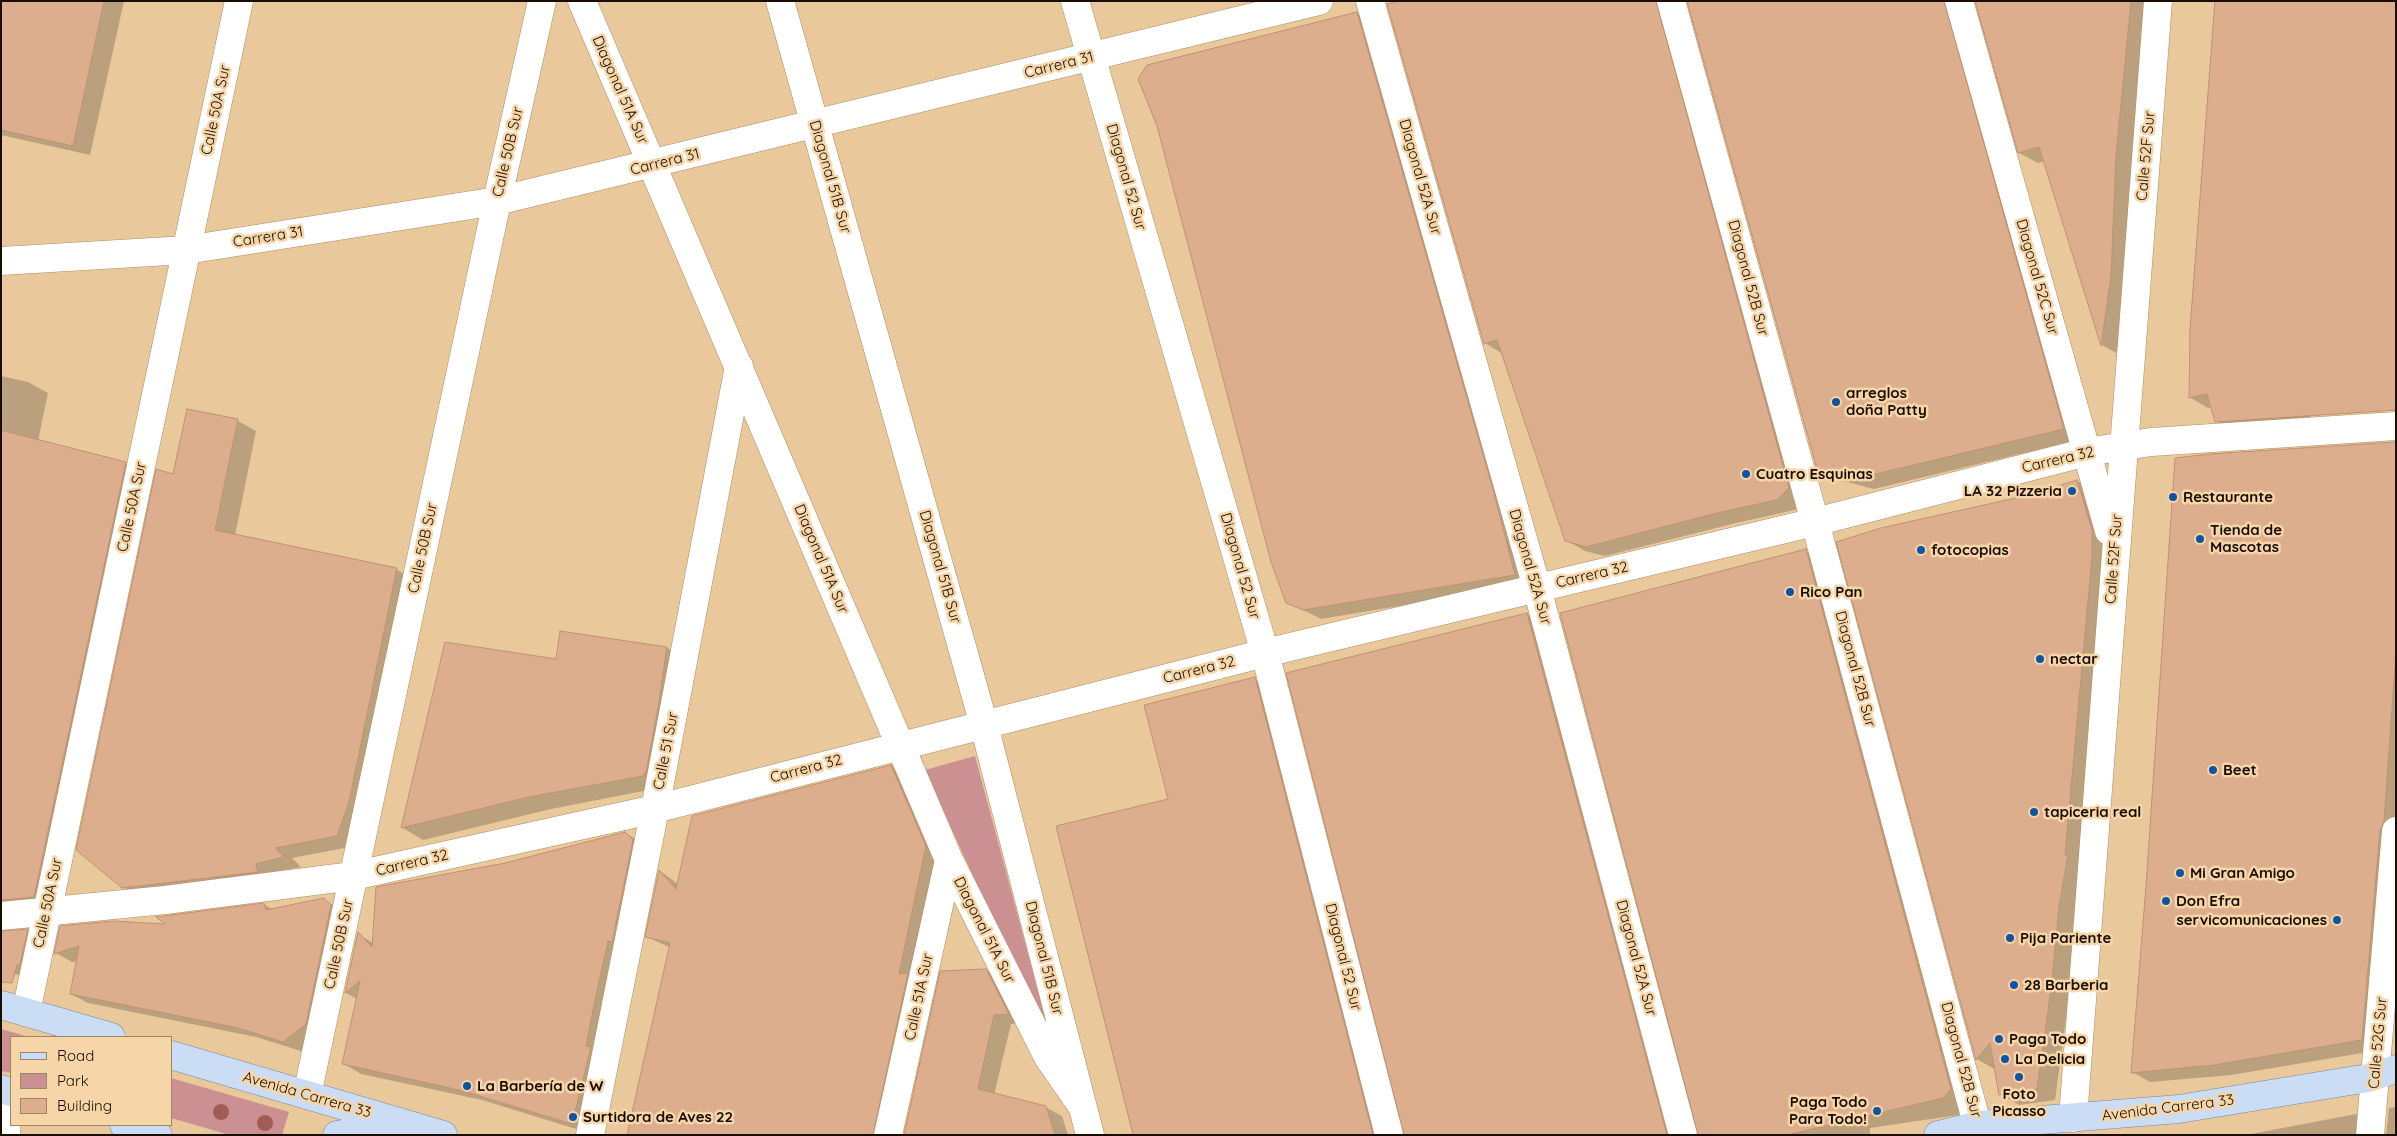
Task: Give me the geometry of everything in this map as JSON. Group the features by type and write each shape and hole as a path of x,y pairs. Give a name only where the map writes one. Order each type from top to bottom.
{"main road":[{"path":"14,1008 108,1036"},
{"name":"Avenida Carrera 33","path":"172,1055 443,1135"},
{"name":"Avenida Carrera 33","path":"1938,1135 2073,1118 2179,1109 2368,1078 2386,1072"},
{"path":"337,1135 355,1130 405,1124"},
{"path":"127,1126 158,1135"}],"street":[{"name":"Calle 50A Sur","path":"14,1008 46,913 239,1"},
{"name":"Calle 50B Sur","path":"307,1095 497,201 542,1"},
{"name":"Diagonal 51A Sur","path":"582,1 949,860 1048,1057 1082,1106"},
{"name":"Diagonal 51B Sur","path":"780,1 984,725 1090,1135"},
{"name":"Diagonal 52 Sur","path":"1075,1 1265,653 1389,1135"},
{"name":"Carrera 31","path":"1,261 186,250 497,201 653,165 1319,1"},
{"name":"Diagonal 52A Sur","path":"1370,1 1537,588 1683,1135"},
{"name":"Diagonal 52B Sur","path":"1671,1 1980,1130"},
{"name":"Diagonal 52C Sur","path":"1959,1 2114,552"},
{"name":"Calle 52F Sur","path":"2073,1118 2114,552 2158,1"},
{"name":"Calle 51 Sur","path":"590,1135 656,809 739,366"},
{"name":"Carrera 32","path":"1,916 46,913 353,876 656,809 1265,653 1815,522 2087,452 2151,442 2396,426"},
{"name":"Calle 52G Sur","path":"2370,1135 2386,1072 2396,831"},
{"name":"Calle 51A Sur","path":"888,1135 949,860"},
{"path":"6,1135 7,1090"}],"green space":[{"path":"975,756 1056,1059 925,770"},
{"path":"1,1029 26,1036 10,1036 10,1073 1,1071"},
{"path":"172,1078 289,1112 282,1135 230,1135 172,1118"}],"building":[{"path":"1,1 104,1 73,146 1,130"},
{"path":"1398,1 1656,1 1789,488 1777,500 1717,513 1586,547 1565,541 1497,340 1484,344 1387,4"},
{"path":"1687,1 1944,1 2064,429 1855,479 1817,469"},
{"path":"1975,1 2131,1 2116,156 2111,276 2101,346 2039,147 2018,153"},
{"path":"2215,1 2396,1 2396,410 2215,422 2207,394 2189,398 2190,329"},
{"path":"1357,12 1494,493 1515,575 1303,610 1286,603 1271,562 1157,126 1138,79 1147,65"},
{"path":"187,409 238,419 215,530 397,568 349,802 337,836 275,848 284,857 256,864 258,872 122,888 76,850 156,469 173,474"},
{"path":"1,430 126,462 34,897 1,900"},
{"path":"2396,442 2396,653 2384,821 2380,830 2362,1040 2214,1065 2131,1073 2146,886 2175,458"},
{"path":"2077,480 2092,530 2092,557 2065,855 2068,855 2059,907 2051,990 2037,1089 1999,1095 1990,1043 1976,1060 1836,542 1881,528 2029,495"},
{"path":"1806,549 1951,1089 1943,1098 1787,1135 1698,1135 1560,613"},
{"path":"1527,613 1667,1135 1404,1135 1286,673"},
{"path":"560,631 667,647 658,708 646,772 643,776 529,797 401,828 445,642 556,659"},
{"path":"1255,677 1373,1135 1133,1135 1056,826 1168,799 1144,705"},
{"path":"891,765 926,846 899,974 908,973 873,1135 627,1135 670,943 645,937 659,870 676,889 692,816"},
{"path":"625,832 633,840 612,942 608,941 595,1000 586,1046 591,1047 572,1124 463,1091 342,1064 360,981 345,993 358,932 372,947 376,887 505,863"},
{"path":"324,898 331,905 306,1024 283,1042 238,1028 70,994 79,946 54,954 60,926 113,921 165,924 156,917 264,903 266,910"},
{"path":"28,929 20,964 17,965 12,983 1,982 1,931"},
{"path":"986,969 1009,1014 994,1015 978,1089 1046,1106 1055,1135 904,1135 940,971"}],"place":[{"name":"arreglos doña Patty","path":"1836,402"},
{"name":"Cuatro Esquinas","path":"1746,474"},
{"name":"LA 32 Pizzeria","path":"2072,491"},
{"name":"Restaurante","path":"2173,497"},
{"name":"Tienda de Mascotas","path":"2200,539"},
{"name":"fotocopias","path":"1921,550"},
{"name":"Rico Pan","path":"1790,592"},
{"name":"nectar","path":"2040,659"},
{"name":"Beet","path":"2213,770"},
{"name":"tapiceria real","path":"2034,812"},
{"name":"Mi Gran Amigo","path":"2180,873"},
{"name":"Don Efra","path":"2166,901"},
{"name":"servicomunicaciones","path":"2337,920"},
{"name":"Pija Pariente","path":"2010,938"},
{"name":"28 Barberia","path":"2014,985"},
{"name":"Paga Todo","path":"1999,1039"},
{"name":"La Delicia","path":"2005,1059"},
{"name":"Foto Picasso","path":"2019,1077"},
{"name":"La Barbería de W","path":"467,1086"},
{"name":"Paga Todo Para Todo!","path":"1877,1111"},
{"name":"Surtidora de Aves 22","path":"573,1117"}]}
